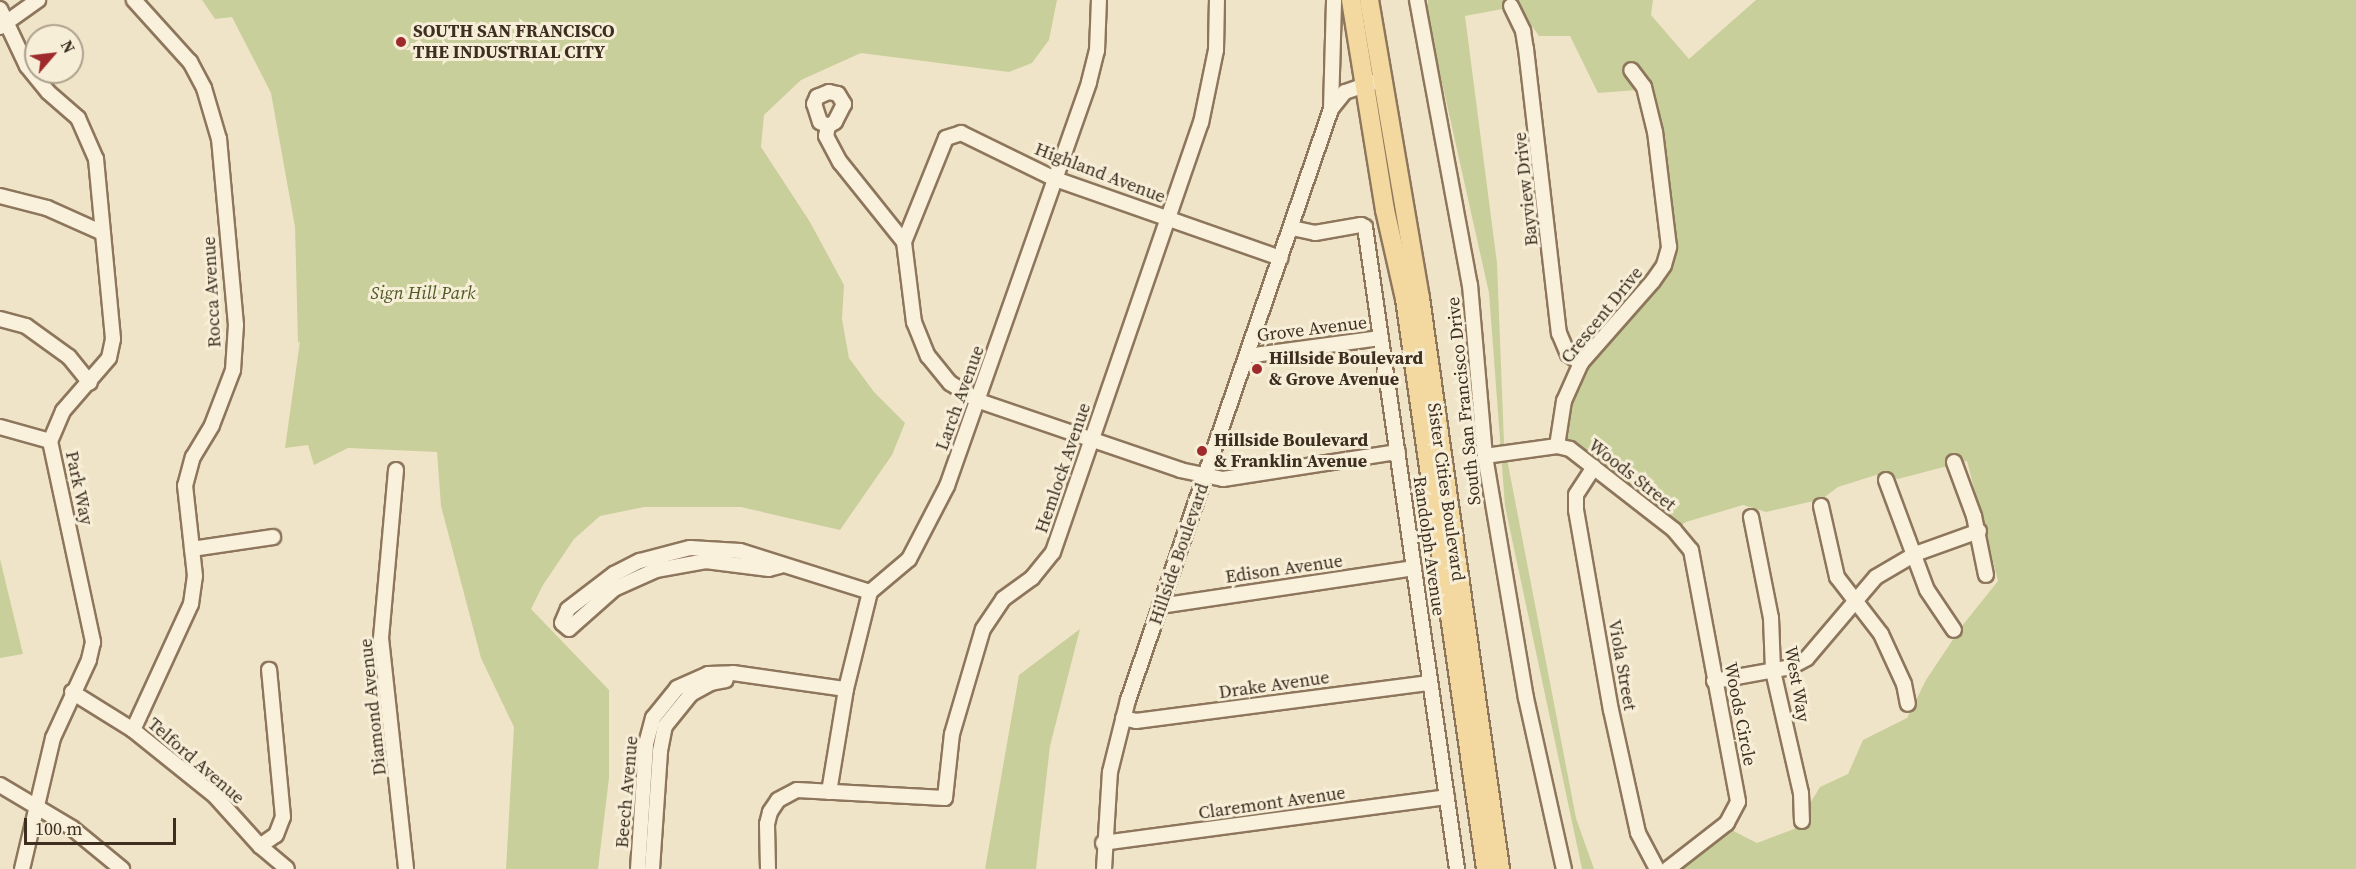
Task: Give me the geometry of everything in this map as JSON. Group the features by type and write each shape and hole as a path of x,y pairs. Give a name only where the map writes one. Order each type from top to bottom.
{"main road":[{"path":"1351,0 1363,84"},
{"path":"1369,0 1382,81"},
{"name":"Sister Cities Boulevard","path":"1382,81 1420,298 1500,869"},
{"name":"Sister Cities Boulevard","path":"1363,84 1405,299 1486,869"}],"street":[{"path":"3,25 38,0"},
{"name":"Rocca Avenue","path":"133,730 191,604 195,576 185,486 193,457 212,424 233,370 236,325 219,139 204,88 190,62 134,0"},
{"name":"Larch Avenue","path":"870,592 909,559 947,486 979,401 1097,51 1099,0"},
{"name":"Hemlock Avenue","path":"768,869 767,824 778,800 797,790 945,798 952,734 983,629 1003,599 1032,578 1053,552 1168,218 1210,88 1216,50 1217,0"},
{"name":"Hillside Boulevard","path":"1104,869 1103,843 1110,772 1122,718 1332,109 1334,0"},
{"name":"South San Francisco Drive","path":"1417,0 1470,285 1485,456 1526,698 1564,869"},
{"name":"Bayview Drive","path":"1511,6 1523,31 1526,49 1559,333 1568,354 1581,363"},
{"name":"Park Way","path":"0,9 3,25 27,66 87,133 96,159 113,339 110,358 63,411 50,441 93,642 89,660 72,692 53,738 22,869"},
{"name":"Crescent Drive","path":"1557,446 1564,401 1581,363 1653,281 1664,265 1669,247 1655,132 1644,87 1631,70"},
{"name":"Hillside Boulevard","path":"1332,109 1345,92 1363,84 1382,81"},
{"path":"828,126 826,136 840,162 904,242 914,322 928,356 950,383 979,401 1206,477 1236,478 1398,452"},
{"name":"Highland Avenue","path":"904,242 946,138 962,133 1055,179 1281,258"},
{"path":"0,196 47,208 103,233"},
{"name":"Randolph Avenue","path":"1292,228 1315,233 1365,227 1457,869"},
{"path":"0,319 26,326 69,357 90,383"},
{"name":"Grove Avenue","path":"1247,356 1381,338"},
{"path":"0,427 50,441"},
{"path":"1485,456 1557,446"},
{"name":"Woods Street","path":"1557,446 1569,449 1594,467 1683,538"},
{"path":"1954,462 1979,531 1986,575"},
{"name":"Viola Street","path":"1594,467 1576,495 1576,510 1611,710 1636,821 1644,848 1657,869"},
{"name":"Diamond Avenue","path":"396,470 381,638 406,869"},
{"path":"1887,480 1927,590 1954,630"},
{"path":"1821,506 1837,577 1887,644 1908,704"},
{"name":"West Way","path":"1751,517 1772,618 1773,671 1801,793 1802,821"},
{"path":"1714,681 1773,671 1807,658 1853,601 1876,577 1915,554 1979,531"},
{"path":"192,549 273,537"},
{"name":"Woods Circle","path":"1668,869 1727,823 1738,802 1691,550 1683,538"},
{"path":"610,584 640,561 690,548 740,551 772,559 780,566 870,592 846,689 829,792"},
{"name":"Edison Avenue","path":"1160,606 1414,568"},
{"path":"260,846 276,835 283,817 269,670"},
{"name":"Beech Avenue","path":"638,869 646,744 654,718 667,698 689,681 708,674 795,679 846,689"},
{"name":"Beech Avenue","path":"652,869 665,726 691,694 711,683 743,676"},
{"name":"Drake Avenue","path":"1122,718 1136,722 1430,683"},
{"name":"Telford Avenue","path":"72,692 133,730 215,796 260,846 287,869"},
{"path":"0,785 37,805 122,869"},
{"name":"Claremont Avenue","path":"1103,843 1447,797"}],"green space":[{"name":"Sign Hill Park","path":"202,0 1057,0 1049,40 1032,63 1009,72 861,53 801,80 764,115 761,147 810,222 844,285 842,319 849,358 874,392 905,423 892,455 840,530 741,507 644,507 600,516 574,539 543,585 531,609 609,690 609,778 598,869 506,869 514,727 481,658 441,506 437,452 348,448 314,465 308,445 285,448 300,341 298,343 295,227 271,93 232,17 215,19"},
{"path":"1428,0 1653,0 1651,15 1689,59 1756,0 2356,0 2356,869 1659,869 1714,821 1757,843 1794,829 1820,787 1848,774 1863,740 1907,718 1926,680 1962,626 1998,581 1967,461 1898,479 1876,475 1838,487 1822,499 1766,512 1743,505 1686,522 1667,534 1562,455 1554,432 1563,382 1653,269 1661,246 1646,119 1637,90 1598,93 1570,36 1539,36 1518,6 1465,16 1497,263 1504,443 1576,818 1594,869 1582,869 1505,506 1489,293 1427,15"},
{"path":"0,559 23,654 0,658"},
{"path":"1080,629 1050,746 1036,869 985,869 1019,675"}],"place":[{"name":"SOUTH SAN FRANCISCO THE INDUSTRIAL CITY","path":"401,42"},
{"name":"Hillside Boulevard & Grove Avenue","path":"1257,369"},
{"name":"Hillside Boulevard & Franklin Avenue","path":"1202,451"}]}
